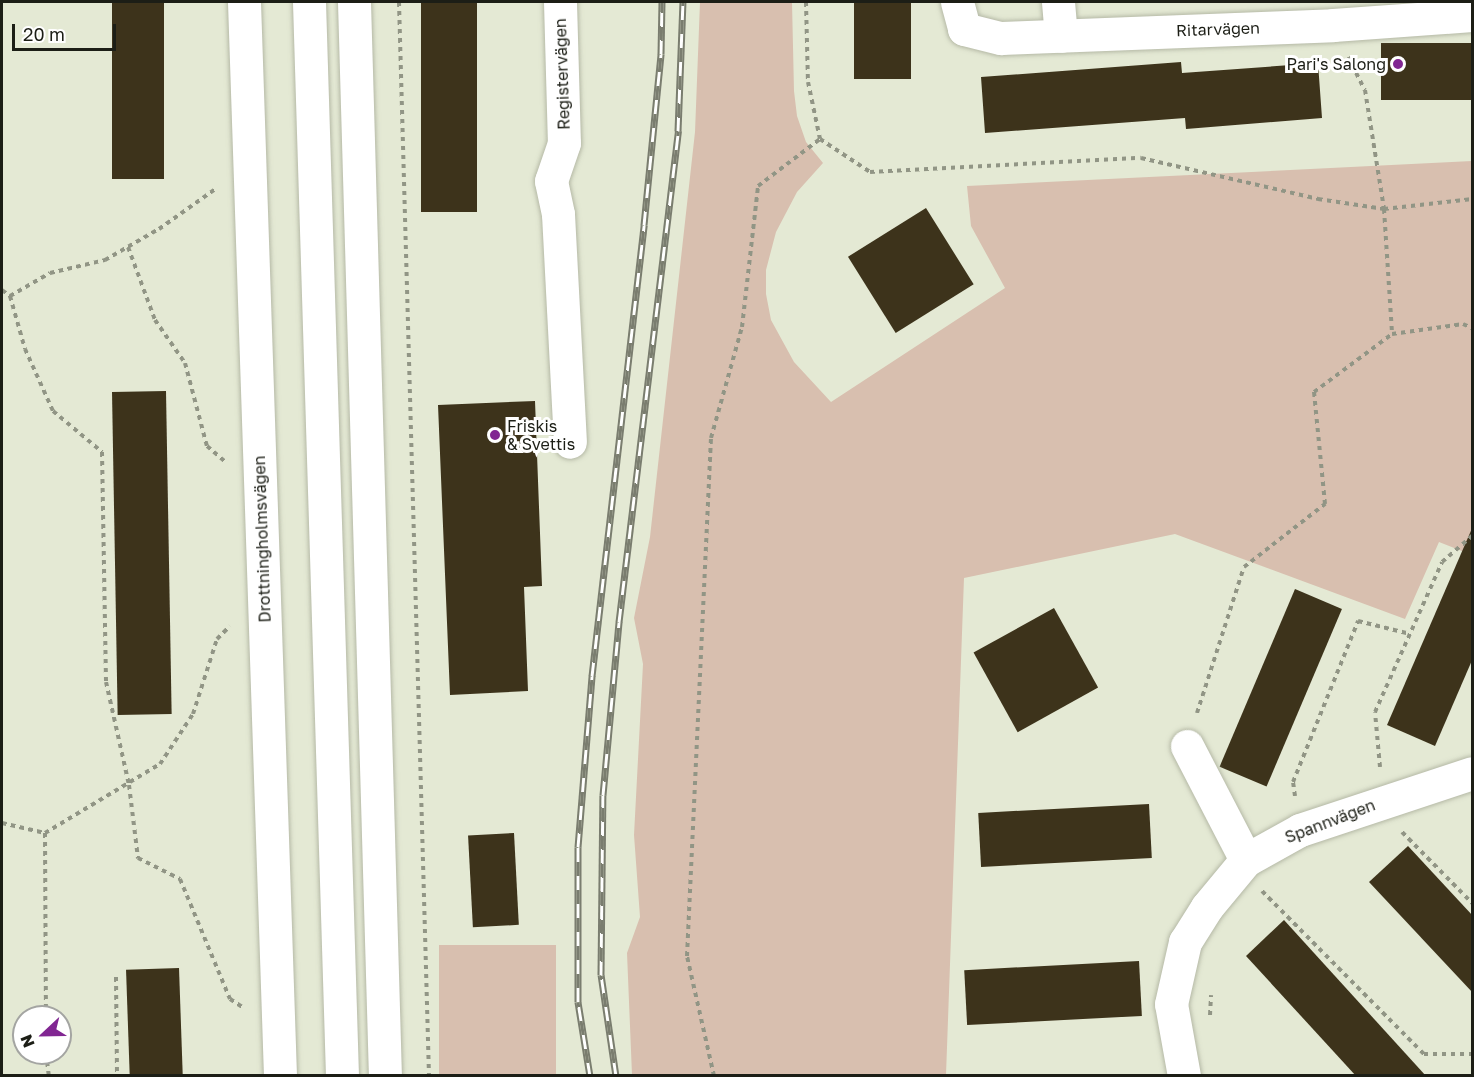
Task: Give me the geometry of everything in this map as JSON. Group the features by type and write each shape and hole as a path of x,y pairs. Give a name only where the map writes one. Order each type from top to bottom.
{"street":[{"name":"Drottningholmsvägen","path":"244,2 280,1076"},
{"path":"309,2 342,1076"},
{"path":"354,2 385,1076"},
{"name":"Registervägen","path":"560,2 564,143 551,181 558,214 570,442"},
{"path":"1058,2 1061,36"},
{"name":"Ritarvägen","path":"961,15 1001,38 1061,36 1332,13 1473,15"},
{"path":"1187,746 1243,864"},
{"name":"Spannvägen","path":"1184,1076 1171,1004 1185,942 1207,907 1243,864 1300,830 1382,801 1473,773"}],"path":[{"path":"399,2 429,1076"},
{"path":"806,2 808,82 820,139 870,171 1141,158 1318,199 1384,209 1473,199"},
{"path":"1332,13 1365,90 1384,209 1392,334"},
{"path":"714,1076 687,956 711,438 742,327 758,186 820,139"},
{"path":"10,296 51,273 105,260 159,229 250,164"},
{"path":"128,247 156,320 185,363 207,446 260,490"},
{"path":"2,290 10,296 25,349 53,411 102,452 106,681 129,785 138,858 180,879 230,999 279,1030"},
{"path":"1187,746 1244,567 1325,504 1314,392 1392,334 1463,324 1473,328"},
{"path":"1382,801 1375,712 1442,562 1473,536"},
{"path":"2,823 45,833 129,785 160,764 193,714 217,639 264,592"},
{"path":"1300,830 1293,782 1358,621 1410,634"},
{"path":"1409,825 1399,828 1473,903"},
{"path":"45,833 46,1005"},
{"path":"1243,864 1264,892 1424,1054 1473,1054"},
{"path":"1257,900 1273,885"},
{"path":"116,977 117,1076"},
{"path":"1210,1023 1211,990"}],"shaded area":[{"path":"700,2 792,2 794,91 797,116 806,142 823,163 797,192 776,232 766,270 766,294 771,320 794,362 831,402 1005,288 971,226 967,186 1472,161 1472,555 1439,542 1405,619 1175,534 964,578 946,1075 632,1075 627,953 640,917 634,835 643,664 634,618 650,537 695,132"},
{"path":"439,945 556,945 556,1075 439,1075"}],"building":[{"path":"112,2 164,2 164,179 112,179"},
{"path":"421,2 477,2 477,212 421,212"},
{"path":"854,2 911,2 911,79 854,79"},
{"path":"1381,43 1472,43 1472,100 1381,100"},
{"path":"1181,62 1182,73 1318,63 1322,118 1186,129 1185,118 985,133 981,77"},
{"path":"926,208 974,284 896,333 848,257"},
{"path":"166,391 172,714 118,715 112,392"},
{"path":"535,401 542,586 524,587 528,691 450,695 438,405"},
{"path":"1473,526 1473,658 1435,746 1387,725"},
{"path":"1295,589 1342,609 1267,787 1220,767"},
{"path":"1054,608 1098,688 1018,732 974,653"},
{"path":"1149,804 1152,858 981,867 978,813"},
{"path":"514,833 519,925 473,927 468,835"},
{"path":"1408,846 1473,916 1473,993 1369,882"},
{"path":"1284,920 1426,1076 1356,1076 1246,956"},
{"path":"1139,961 1142,1016 967,1025 964,970"},
{"path":"179,968 183,1076 130,1076 126,970"}],"railway":[{"path":"590,1076 578,1002 578,847 592,676 644,225 661,54 662,2"},
{"path":"616,1076 601,975 603,795 619,622 678,131 683,2"}],"place":[{"name":"Pari's Salong","path":"1398,64"},
{"name":"Friskis & Svettis","path":"495,435"}]}
